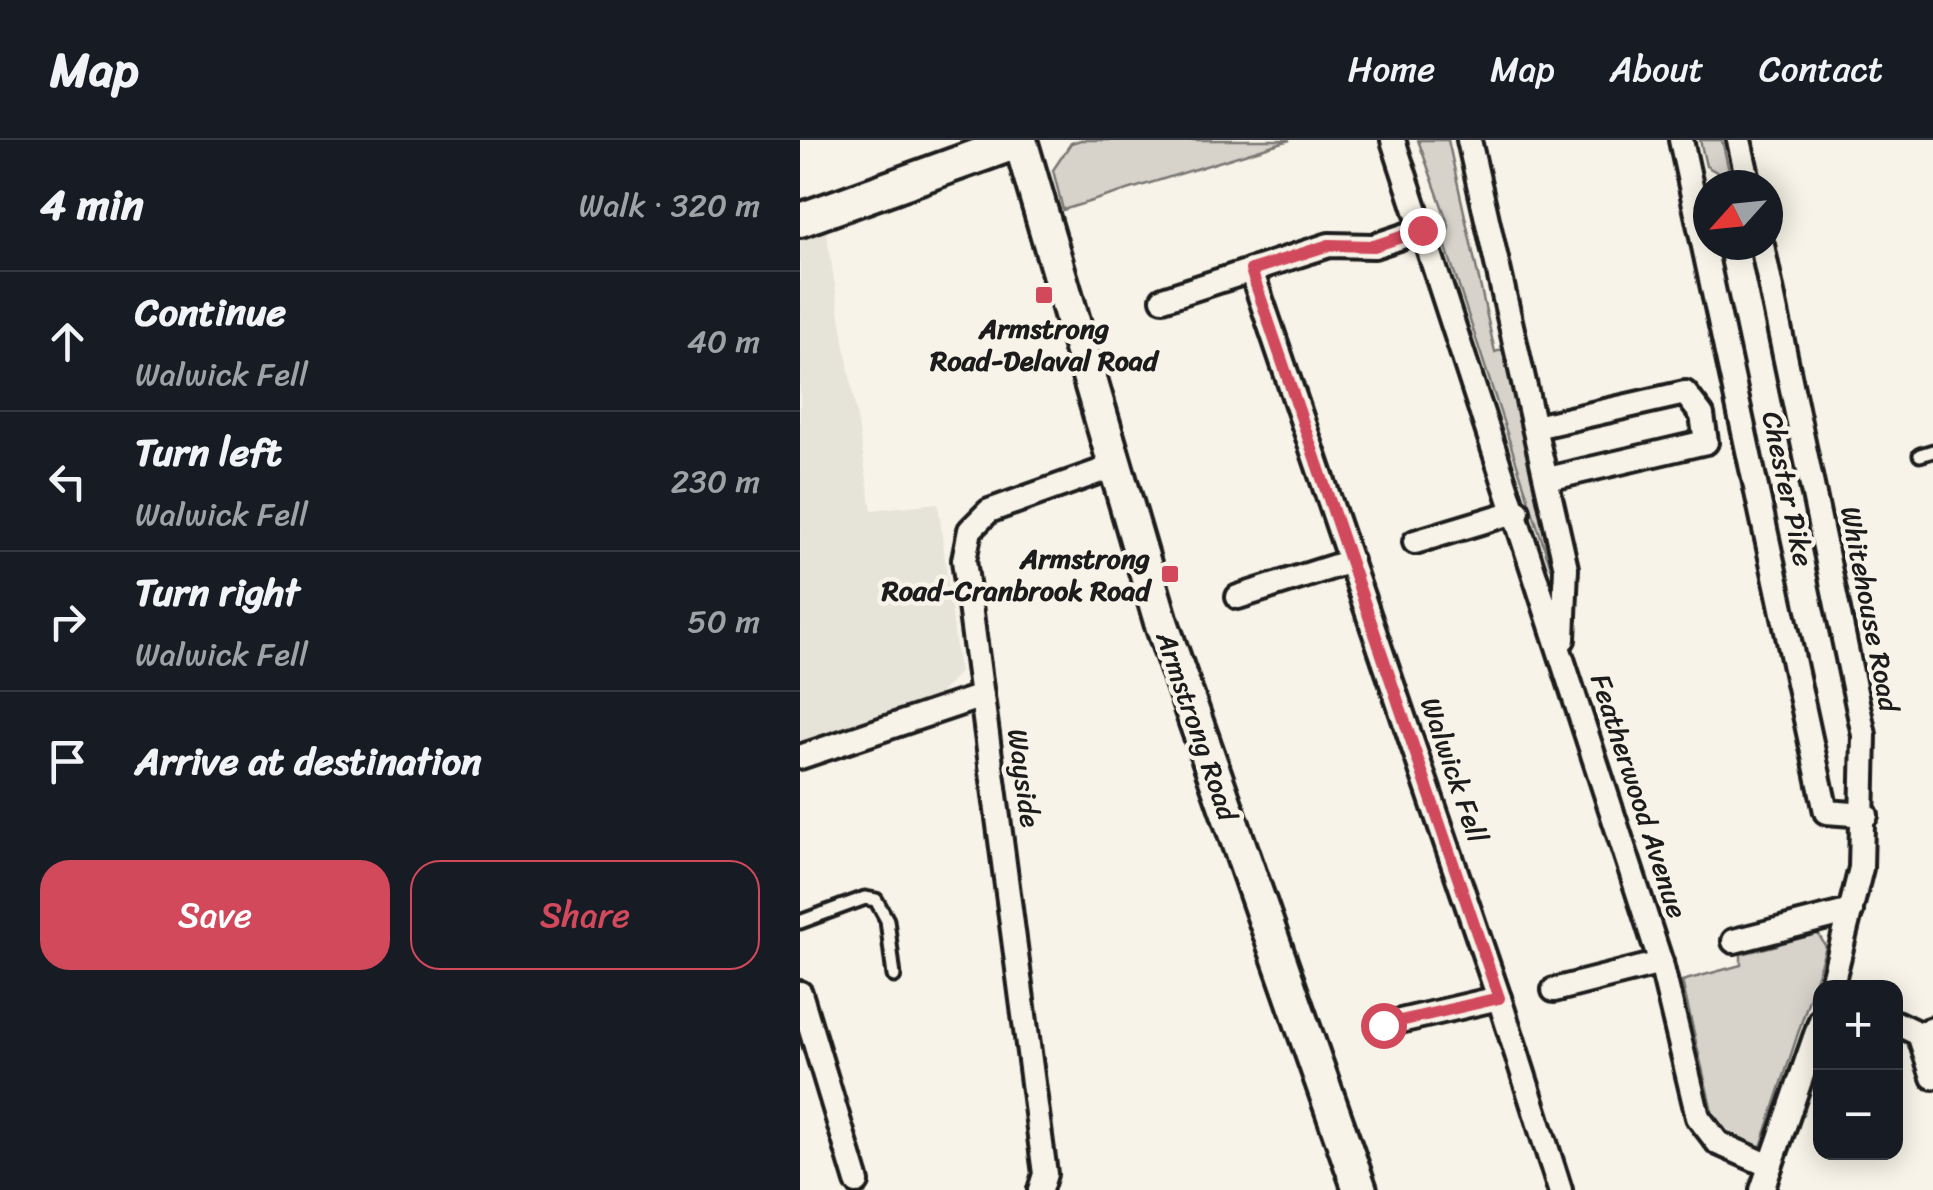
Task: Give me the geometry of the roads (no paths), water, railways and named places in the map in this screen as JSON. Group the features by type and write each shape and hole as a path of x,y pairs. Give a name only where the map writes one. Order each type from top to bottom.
{"street":[{"path":"800,220 1021,140"},
{"name":"Armstrong Road","path":"1021,140 1112,467 1161,622 1360,1190"},
{"name":"Featherwood Avenue","path":"1393,140 1518,512 1662,963 1554,990"},
{"name":"Featherwood Avenue","path":"1470,140 1566,568 1562,658"},
{"name":"Chester Pike","path":"1681,140 1826,812 1866,815"},
{"path":"1739,140 1746,170"},
{"path":"1163,298 1329,245 1374,246 1422,230"},
{"name":"Whitehouse Road","path":"1765,260 1864,735 1866,815 1852,911 1834,980"},
{"name":"Walwick Fell","path":"1251,270 1501,1003 1560,1190"},
{"path":"1534,427 1685,393 1702,415 1706,442 1548,478"},
{"name":"Wayside","path":"1040,1190 1045,1174 1033,1074 964,560 970,530 988,510 1112,467"},
{"path":"1415,542 1518,512"},
{"path":"1238,597 1351,561"},
{"path":"800,757 982,696"},
{"path":"1734,942 1852,911"},
{"path":"1662,963 1698,1118 1718,1144 1770,1166"},
{"path":"800,993 856,1182"},
{"path":"1383,1025 1501,1003"},
{"path":"1926,1032 1933,1077"},
{"path":"1762,1190 1813,1040"}],"lane":[{"path":"1920,455 1933,452"},
{"path":"800,922 865,898 876,900 888,920 894,976"}],"place":[{"name":"Armstrong Road-Delaval Road","path":"1044,295"},
{"name":"Armstrong Road-Cranbrook Road","path":"1170,574"}]}
